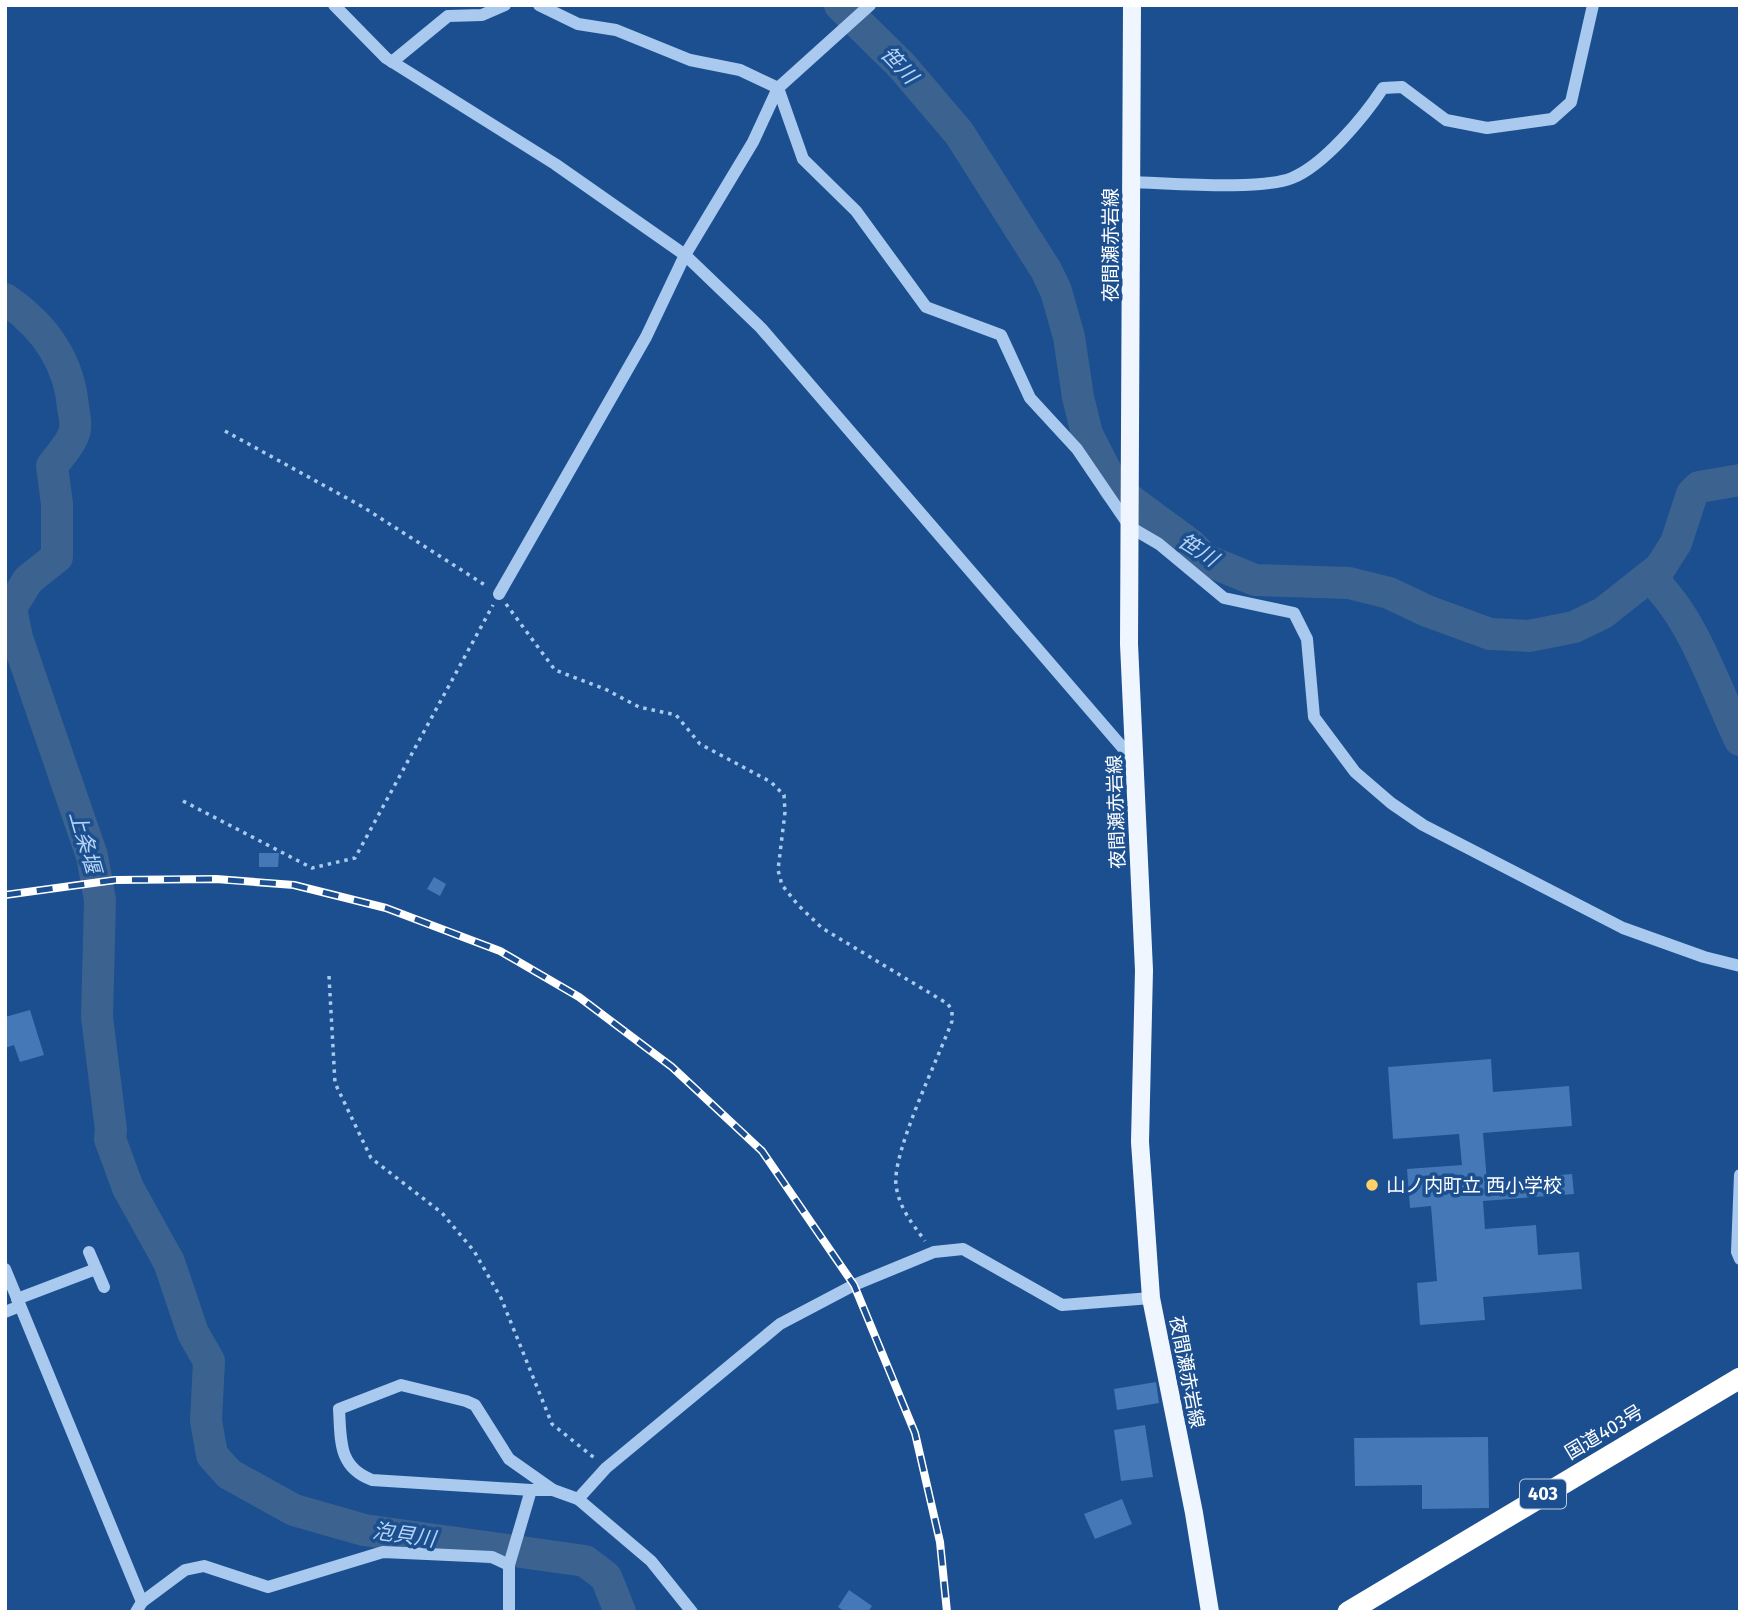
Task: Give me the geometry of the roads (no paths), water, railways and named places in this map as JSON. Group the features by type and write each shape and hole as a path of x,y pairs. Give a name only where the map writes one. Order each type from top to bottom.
{"highway":[{"name":"国道403号","path":"1348,1612 1740,1378"}],"main road":[{"name":"夜間瀬赤岩線","path":"1132,5 1134,103 1131,182 1129,645 1144,970 1140,1142 1151,1298 1210,1612"}],"street":[{"path":"334,5 392,62 555,164 685,255 761,328 1136,762"},
{"path":"392,62 448,16 482,15 505,5"},
{"path":"540,5 578,24 616,30 690,60 740,70 778,88 803,159 856,211 926,307 1001,335 1030,398 1077,449 1130,520 1224,598 1294,613 1307,639 1314,717 1355,772 1391,803 1423,825 1623,928 1704,957 1740,966"},
{"path":"1131,182 1264,184 1291,179 1312,167 1351,131 1383,88 1402,87 1446,120 1487,128 1552,119 1571,102 1593,5"},
{"path":"499,594 646,337 685,255 753,142 778,88 867,8"},
{"path":"1740,1175 1737,1252 1740,1259"},
{"path":"578,1499 607,1468 780,1324 854,1285 934,1252 963,1249 1062,1305 1151,1298"},
{"path":"89,1252 104,1287"},
{"path":"5,1269 139,1607 185,1570 204,1566 268,1587 383,1552 492,1557 510,1562"},
{"path":"5,1312 19,1303 96,1269"},
{"path":"553,1490 373,1480 356,1474 346,1461 339,1409 401,1385 475,1405 509,1459 553,1490 578,1499 651,1561 692,1612"},
{"path":"509,1612 510,1562 531,1490"}],"waterway":[{"name":"笹川","path":"840,5 901,65 959,133 1046,270 1056,291 1069,337 1087,434 1115,489 1191,545 1206,560 1255,580 1349,583 1389,593 1427,611 1490,634 1529,636 1574,627 1603,613 1660,568 1676,543 1692,494 1699,487 1740,480"},
{"name":"上条堰","path":"5,299 31,320 60,359 70,390 75,423 72,439 52,466 57,504 57,557 28,580 11,608 17,638 92,856 100,900 97,1017 110,1139 128,1188 169,1262 193,1333 209,1361 206,1421 212,1455 229,1474 294,1510 364,1530 585,1561 606,1577 620,1612"},
{"name":"笹川","path":"1650,578 1679,612 1691,632 1740,740"}],"railway":[{"path":"5,895 115,880 216,879 294,885 386,908 500,951 579,997 672,1067 762,1151 854,1285 915,1433 940,1542 947,1612"}],"place":[{"name":"山ノ内町立 西小学校","path":"1372,1185"}],"water label":[{"name":"泡貝川","path":"404,1535"}]}
